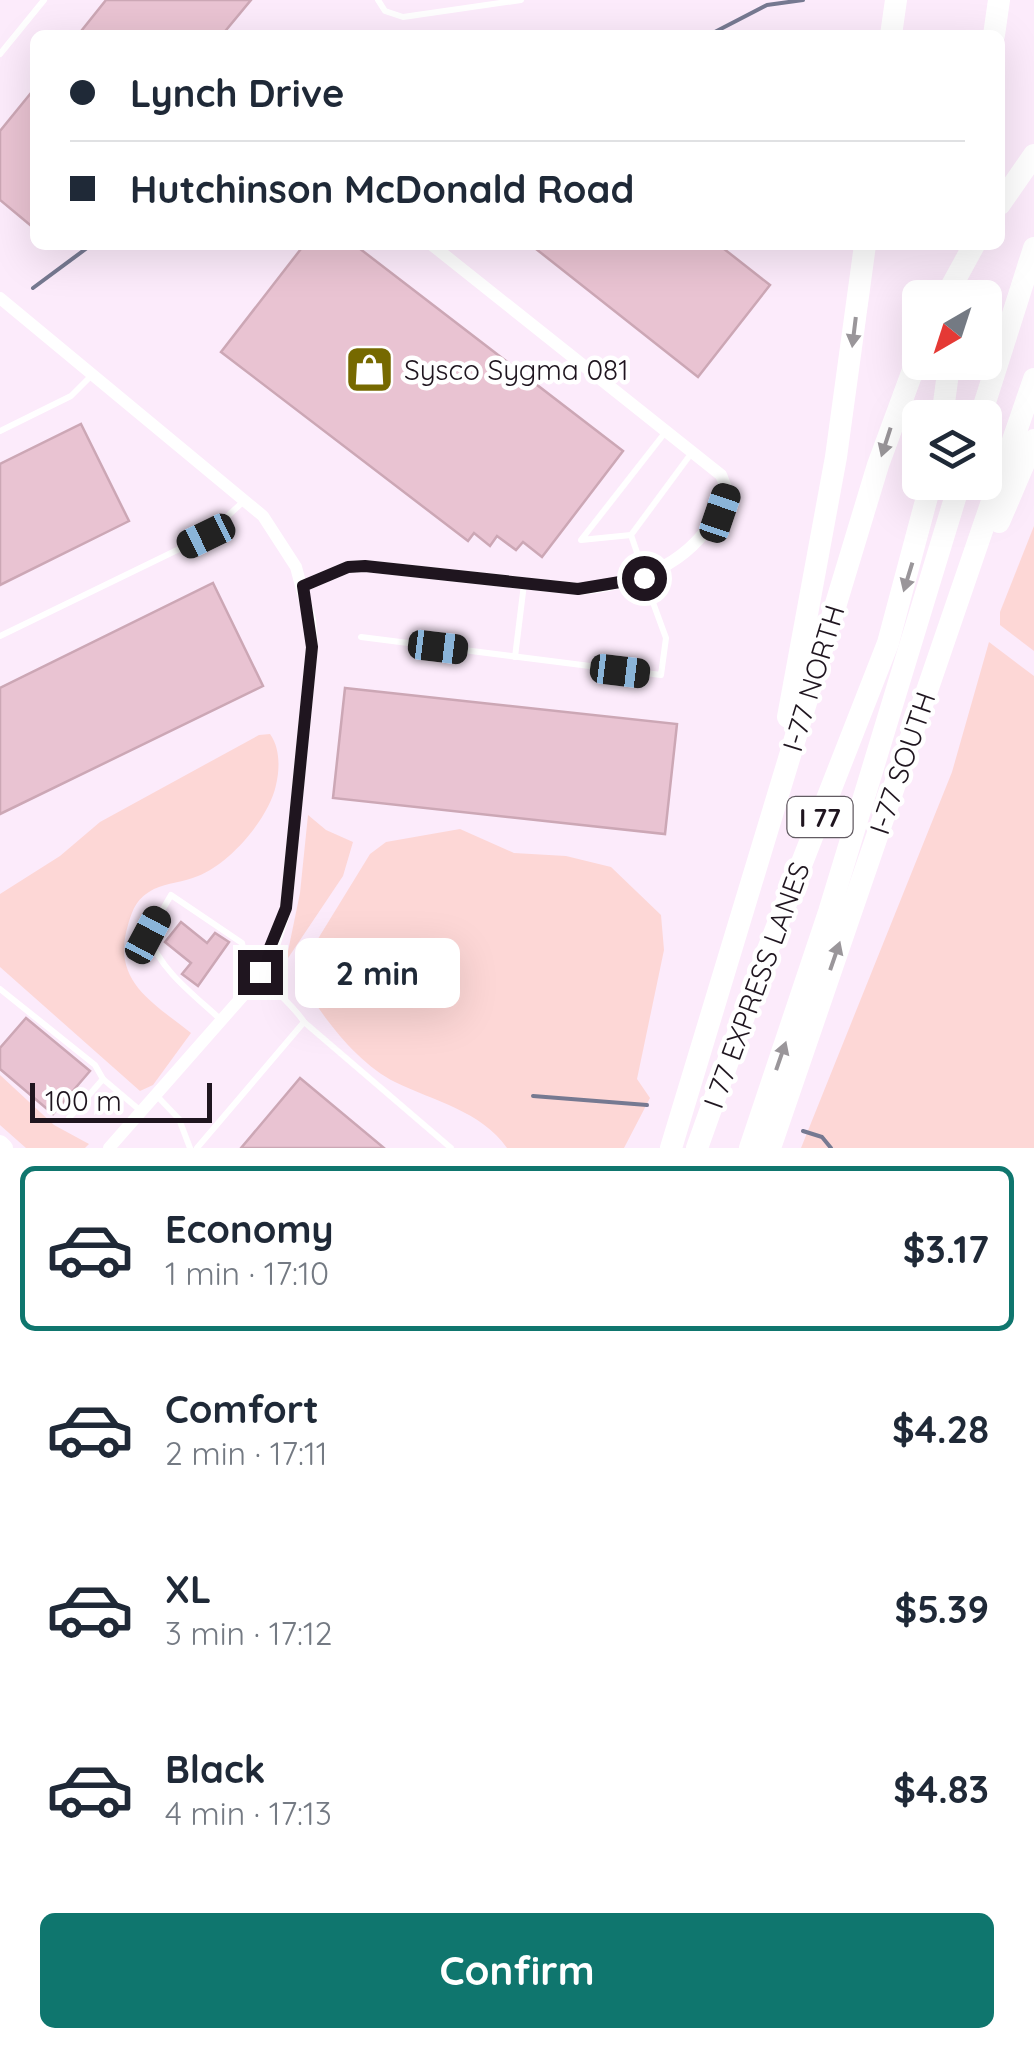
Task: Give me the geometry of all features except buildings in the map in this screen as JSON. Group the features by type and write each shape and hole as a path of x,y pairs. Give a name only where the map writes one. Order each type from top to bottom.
{"highway":[{"path":"892,30 896,0"},
{"path":"995,30 999,0"},
{"path":"1005,197 1034,155"},
{"path":"986,400 1034,248"},
{"path":"768,829 836,457 864,250"},
{"path":"955,280 971,250"},
{"name":"I-77 SOUTH","path":"770,1148 1034,379"},
{"name":"I-77 NORTH","path":"671,1148 878,465 909,380"},
{"path":"924,700 1034,440"},
{"name":"I 77 EXPRESS LANES","path":"697,1148 766,952 888,643 926,500"},
{"name":"I 77 EXPRESS LANES","path":"750,1148 829,912 955,500"}],"street":[{"path":"303,586 348,567 365,566 578,589 645,577 700,540 720,513 726,483 693,450 438,250"},
{"path":"0,298 246,499 277,534 303,586 312,647 286,908 260,972 109,1148"}],"lane":[{"path":"0,54 44,0"},
{"path":"378,0 392,15 413,16 521,0"},
{"path":"0,431 70,396 93,374"},
{"path":"668,429 581,540 631,536 693,450"},
{"path":"0,636 206,536 246,499"},
{"path":"361,638 660,674 666,638 631,536"},
{"path":"516,657 524,583"},
{"path":"222,1020 157,958 151,944 148,935 170,896 242,943 244,959 290,1000 304,1022 450,1148"},
{"path":"0,989 95,1065 103,1079 143,1112"},
{"path":"157,1096 179,1119 193,1148 304,1022"},
{"path":"69,1118 103,1079"}],"shaded area":[{"path":"1034,526 1034,651 1000,625 1000,612"},
{"path":"989,642 1034,676 1034,1148 801,1148 952,772"},
{"path":"270,734 277,752 277,779 257,825 223,861 198,876 148,892 132,913 124,944 130,976 149,1000 191,1033 153,1085 140,1091 0,967 0,894 60,856 100,822 259,735"},
{"path":"308,815 326,830 353,842 343,876 286,961 300,893"},
{"path":"460,829 514,853 566,856 611,867 661,915 664,950 637,1079 650,1098 624,1148 507,1148 470,1116 395,1082 366,1062 327,1019 297,973 370,854 386,842"},
{"path":"0,1075 54,1125 89,1144 85,1148 26,1148 0,1125"}],"waterway":[{"path":"719,30 767,5 803,0"},
{"path":"33,288 84,250"},
{"path":"533,1096 647,1105"},
{"path":"803,1131 822,1137 831,1148"}],"place":[{"name":"Sysco Sygma 081","path":"369,369"}],"route":[{"path":"260,972 272,952 286,908 312,647 303,586 348,567 365,566 578,589 644,578"}]}
